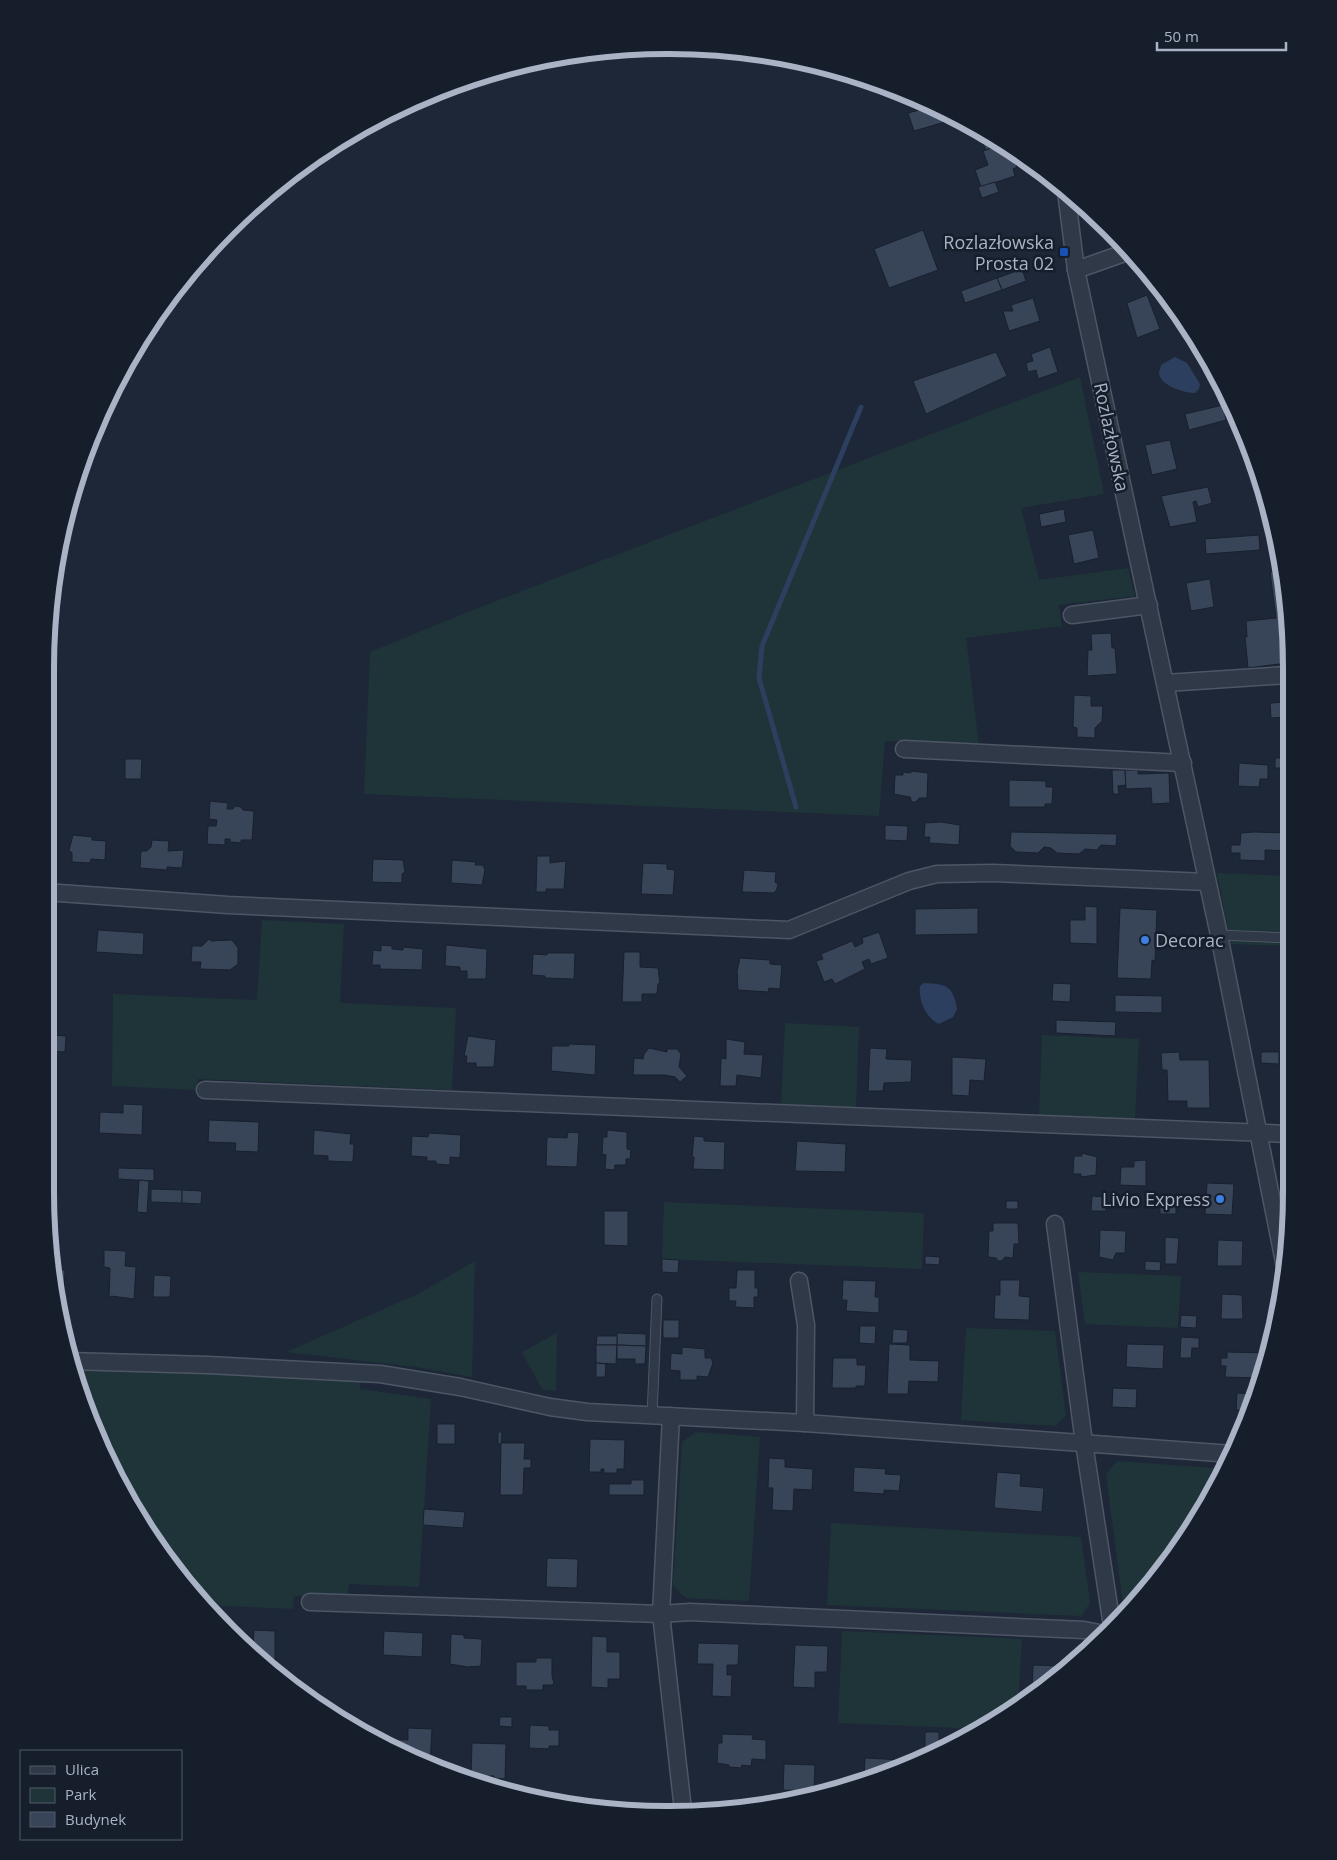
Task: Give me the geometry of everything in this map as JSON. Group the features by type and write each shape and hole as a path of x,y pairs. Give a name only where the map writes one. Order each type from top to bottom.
{"street":[{"name":"Rozlazłowska","path":"1067,201 1076,270 1183,763 1281,1245"},
{"path":"1076,270 1122,254"},
{"path":"1072,615 1149,605"},
{"path":"1166,682 1283,675"},
{"path":"904,749 1183,763"},
{"path":"54,893 238,905 789,930 909,881 937,874 993,874 1207,882"},
{"path":"205,1090 1283,1134"},
{"path":"1055,1224 1084,1443 1111,1618"},
{"path":"799,1280 806,1325 805,1423"},
{"path":"78,1361 208,1365 380,1374 460,1387 550,1407 588,1412 805,1423 1224,1453"},
{"path":"671,1416 661,1614 683,1806"},
{"path":"310,1602 661,1614 690,1612 1084,1630 1096,1632"}],"lane":[{"path":"1219,935 1283,938"},
{"path":"652,1416 657,1299"}],"green space":[{"path":"1080,377 1104,494 1021,508 1039,580 1128,568 1135,596 1059,605 1062,626 966,638 979,745 885,741 879,816 364,794 370,652 483,606"},
{"path":"1217,873 1283,876 1283,946 1231,944"},
{"path":"262,920 344,924 340,1003 456,1008 452,1090 198,1079 197,1090 112,1086 113,994 257,1000"},
{"path":"785,1023 859,1027 856,1107 781,1104"},
{"path":"1042,1035 1139,1039 1135,1119 1039,1115"},
{"path":"664,1202 924,1213 922,1269 662,1259"},
{"path":"475,1261 472,1377 416,1367 286,1352 418,1294"},
{"path":"1078,1272 1181,1276 1178,1328 1085,1324"},
{"path":"966,1328 1055,1331 1066,1415 1055,1426 961,1420"},
{"path":"557,1333 556,1391 542,1389 522,1352"},
{"path":"80,1367 360,1378 360,1389 431,1399 419,1587 349,1584 347,1597 294,1596 293,1609 214,1605 206,1597 157,1533 136,1499 101,1427"},
{"path":"696,1432 760,1437 749,1601 686,1598 673,1586 682,1442"},
{"path":"1117,1461 1217,1468 1180,1533 1156,1566 1123,1605 1106,1474"},
{"path":"831,1523 1081,1537 1090,1603 1081,1616 827,1605"},
{"path":"842,1631 1022,1639 1018,1697 968,1728 838,1723"}],"water":[{"path":"1175,357 1187,363 1200,384 1199,389 1195,393 1174,388 1160,378 1161,365"},
{"path":"924,983 938,984 951,991 957,1009 953,1017 939,1024 930,1018 920,997 920,986"}],"building":[{"path":"923,109 948,121 914,131 908,113"},
{"path":"983,141 994,147 986,150"},
{"path":"994,147 1014,160 1017,167 1013,169 1015,176 981,187 975,170 988,165 983,151"},
{"path":"995,182 999,192 982,198 978,187"},
{"path":"923,230 938,270 889,288 874,249"},
{"path":"1022,269 1026,281 1002,290 997,278"},
{"path":"997,278 1002,290 965,303 961,291"},
{"path":"1147,295 1160,329 1137,338 1127,303"},
{"path":"1033,298 1040,321 1009,331 1003,311 1013,311 1011,305"},
{"path":"1050,347 1058,372 1038,379 1036,370 1028,372 1026,363 1033,361 1031,354"},
{"path":"996,352 1007,376 926,414 913,381"},
{"path":"1223,405 1226,420 1189,430 1185,414"},
{"path":"1170,440 1177,469 1152,475 1145,445"},
{"path":"1208,487 1212,503 1198,507 1196,501 1193,502 1197,522 1170,527 1161,496"},
{"path":"1064,509 1066,522 1041,527 1039,514"},
{"path":"1093,530 1099,558 1074,564 1068,535"},
{"path":"1259,535 1260,550 1206,554 1205,539"},
{"path":"1270,572 1275,572 1278,588 1283,664 1248,668 1245,637 1247,637 1246,621 1276,618"},
{"path":"1210,579 1214,607 1191,611 1186,583"},
{"path":"1111,633 1112,648 1115,648 1117,674 1087,676 1088,650 1092,650 1091,634"},
{"path":"1074,695 1091,696 1091,706 1103,706 1102,721 1095,728 1095,738 1077,737 1077,728 1073,727"},
{"path":"1283,702 1283,717 1271,718 1270,703"},
{"path":"1275,758 1283,758 1283,768 1275,768"},
{"path":"125,759 142,759 141,779 125,779"},
{"path":"1239,763 1268,765 1268,779 1260,779 1259,787 1238,786"},
{"path":"1112,770 1125,770 1126,785 1118,786 1119,794 1113,794"},
{"path":"1125,770 1138,770 1138,774 1169,773 1170,803 1152,804 1151,788 1126,789"},
{"path":"911,771 928,773 927,798 919,798 916,802 912,802 910,797 894,794 895,775 903,775 903,772 911,773"},
{"path":"1009,780 1046,781 1046,787 1053,787 1052,804 1045,804 1045,807 1009,807"},
{"path":"210,801 228,803 227,809 233,809 235,806 241,807 243,810 254,811 252,840 241,840 241,843 230,842 230,839 225,839 225,845 207,844 208,826 216,826 217,820 209,819"},
{"path":"941,822 960,825 959,845 929,843 930,837 924,837 925,823"},
{"path":"885,825 908,826 907,841 885,840"},
{"path":"1011,832 1117,834 1116,846 1101,845 1097,850 1085,849 1079,854 1057,853 1051,848 1044,847 1038,853 1016,852 1010,846"},
{"path":"1241,833 1283,833 1283,851 1265,850 1265,861 1240,860 1240,853 1231,853 1231,845 1240,845"},
{"path":"73,835 92,837 92,840 106,841 105,860 91,859 90,863 72,862 72,853 69,850"},
{"path":"152,840 169,841 168,851 184,850 182,868 167,867 167,870 140,868 141,851 147,851 151,847"},
{"path":"537,856 550,856 550,863 566,861 564,889 546,889 546,892 536,892"},
{"path":"373,859 403,860 405,872 402,874 402,883 372,882"},
{"path":"452,860 476,862 475,865 483,865 485,870 482,885 451,883"},
{"path":"643,863 667,864 667,869 675,870 673,895 641,894"},
{"path":"744,870 776,872 775,882 778,884 777,889 774,893 742,892"},
{"path":"1085,906 1097,907 1097,944 1070,943 1070,920 1085,920"},
{"path":"978,908 978,934 915,935 915,909"},
{"path":"1120,908 1157,910 1155,961 1152,960 1151,979 1117,978"},
{"path":"98,930 144,933 143,955 96,952"},
{"path":"879,932 888,958 871,964 869,959 862,962 865,969 835,984 832,979 824,982 816,961 823,959 821,954 852,941 855,947 863,943 862,938"},
{"path":"209,939 211,941 232,940 238,948 238,964 230,970 200,969 201,962 191,962 192,946 202,946"},
{"path":"381,945 392,946 392,949 403,950 403,947 423,949 422,970 380,969 380,965 372,965 373,950 381,951"},
{"path":"446,945 487,949 486,979 467,979 467,971 460,971 460,967 445,966"},
{"path":"624,952 640,952 640,967 658,968 660,983 658,984 657,994 642,994 642,1002 622,1002"},
{"path":"547,953 575,953 574,979 545,978 545,976 532,975 533,954 547,955"},
{"path":"740,958 770,960 770,964 782,965 780,989 769,988 768,992 738,990 737,971"},
{"path":"1053,983 1071,984 1070,1002 1052,1001"},
{"path":"1115,995 1162,996 1162,1013 1115,1012"},
{"path":"1056,1020 1116,1022 1115,1036 1056,1033"},
{"path":"54,1035 66,1036 65,1052 54,1051"},
{"path":"468,1036 496,1040 494,1067 476,1067 476,1063 466,1063 467,1056 464,1056"},
{"path":"726,1039 745,1042 744,1054 763,1055 761,1078 737,1075 736,1086 720,1086 721,1058 726,1059"},
{"path":"569,1044 596,1045 595,1075 551,1071 552,1046 569,1046"},
{"path":"649,1048 667,1052 667,1049 677,1049 681,1054 679,1067 687,1076 680,1082 675,1077 665,1075 633,1075 634,1058 643,1059 644,1054"},
{"path":"870,1048 887,1049 886,1059 912,1060 911,1082 884,1083 883,1091 868,1091"},
{"path":"1179,1052 1180,1060 1209,1060 1210,1108 1187,1108 1187,1101 1168,1101 1167,1070 1162,1070 1161,1053"},
{"path":"1261,1052 1279,1052 1279,1064 1261,1063"},
{"path":"952,1057 986,1059 984,1081 970,1080 969,1096 952,1095"},
{"path":"123,1104 143,1105 142,1135 99,1133 100,1112 123,1113"},
{"path":"209,1120 259,1122 258,1152 235,1151 236,1143 208,1142"},
{"path":"314,1130 351,1134 350,1144 354,1144 353,1162 328,1161 328,1156 313,1155"},
{"path":"607,1130 627,1132 627,1149 631,1150 630,1159 626,1159 626,1165 615,1165 614,1170 605,1169 606,1155 602,1154 603,1137 607,1137"},
{"path":"568,1132 579,1133 577,1167 546,1166 547,1137 567,1138"},
{"path":"429,1133 461,1135 460,1158 450,1157 450,1165 436,1164 436,1161 427,1161 427,1157 411,1156 412,1136 428,1137"},
{"path":"694,1136 704,1137 704,1141 725,1142 724,1170 693,1169"},
{"path":"797,1141 846,1144 845,1172 795,1171"},
{"path":"1082,1153 1097,1157 1096,1175 1081,1177 1081,1174 1073,1174 1074,1156 1082,1156"},
{"path":"1146,1160 1146,1186 1120,1185 1121,1167 1134,1167 1134,1161"},
{"path":"118,1168 154,1169 154,1181 118,1179"},
{"path":"139,1180 149,1181 147,1213 137,1212"},
{"name":"Livio Express","path":"1207,1183 1234,1184 1232,1215 1205,1214"},
{"path":"151,1189 182,1190 182,1203 151,1202"},
{"path":"182,1190 202,1191 201,1204 182,1203"},
{"path":"1092,1196 1106,1197 1106,1211 1091,1211"},
{"path":"1006,1201 1018,1201 1018,1209 1006,1209"},
{"path":"1160,1203 1176,1204 1176,1214 1160,1214"},
{"path":"604,1211 628,1211 628,1246 604,1245"},
{"path":"993,1223 1018,1223 1019,1244 1014,1244 1013,1258 1005,1257 1002,1261 998,1261 996,1258 988,1257 989,1231 993,1231"},
{"path":"1100,1230 1126,1231 1125,1253 1116,1253 1113,1260 1099,1257"},
{"path":"1165,1237 1179,1238 1177,1264 1165,1264"},
{"path":"1218,1240 1243,1241 1242,1266 1217,1266"},
{"path":"104,1250 126,1251 125,1266 136,1267 134,1299 111,1296 109,1298 110,1268 104,1267"},
{"path":"925,1256 940,1257 939,1265 925,1264"},
{"path":"662,1259 679,1260 678,1273 662,1272"},
{"path":"1145,1261 1161,1262 1160,1271 1145,1270"},
{"path":"59,1269 65,1270 63,1292"},
{"path":"737,1270 755,1270 755,1288 758,1288 758,1297 754,1297 754,1308 735,1307 736,1301 729,1301 729,1288 736,1288"},
{"path":"154,1275 171,1276 170,1297 153,1297"},
{"path":"843,1280 876,1281 875,1297 879,1297 879,1313 846,1311 847,1300 842,1300"},
{"path":"1000,1280 1020,1280 1019,1296 1030,1297 1029,1320 994,1319 995,1295 1000,1295"},
{"path":"1222,1294 1242,1295 1243,1319 1221,1319"},
{"path":"1181,1315 1197,1316 1196,1328 1180,1327"},
{"path":"663,1320 679,1320 679,1338 663,1338"},
{"path":"860,1326 876,1326 875,1344 859,1343"},
{"path":"893,1329 908,1330 907,1343 892,1343"},
{"path":"617,1333 646,1334 646,1346 617,1345"},
{"path":"597,1336 617,1336 617,1345 596,1345"},
{"path":"1181,1337 1199,1338 1199,1348 1192,1348 1191,1358 1180,1358"},
{"path":"889,1344 910,1345 910,1360 939,1361 938,1382 909,1381 908,1394 887,1394"},
{"path":"1127,1344 1164,1345 1163,1369 1126,1367"},
{"path":"596,1345 617,1345 616,1364 596,1363"},
{"path":"617,1345 646,1346 645,1364 635,1364 635,1359 617,1359"},
{"path":"682,1347 705,1349 705,1358 711,1358 713,1363 708,1377 697,1376 697,1380 680,1380 680,1371 670,1370 671,1353 682,1354"},
{"path":"1227,1352 1261,1353 1254,1378 1225,1377 1226,1366 1221,1366 1221,1358 1227,1358"},
{"path":"833,1358 857,1358 857,1365 866,1365 865,1386 832,1388"},
{"path":"596,1363 606,1364 605,1377 596,1377"},
{"path":"1113,1388 1137,1389 1136,1408 1112,1407"},
{"path":"1237,1393 1249,1394 1243,1410 1236,1410"},
{"path":"437,1424 455,1424 455,1444 437,1444"},
{"path":"498,1432 502,1432 501,1444 498,1444"},
{"path":"590,1439 625,1440 624,1469 617,1469 617,1473 604,1473 604,1469 601,1469 601,1472 589,1472"},
{"path":"501,1443 525,1443 524,1459 531,1459 531,1468 524,1468 523,1495 500,1495"},
{"path":"769,1458 785,1459 785,1467 813,1469 812,1490 794,1489 793,1511 772,1510 773,1488 768,1488"},
{"path":"854,1467 886,1469 885,1474 901,1475 899,1491 884,1490 884,1494 853,1492"},
{"path":"997,1472 1021,1474 1020,1486 1044,1488 1042,1512 994,1508"},
{"path":"631,1480 644,1480 644,1495 609,1495 609,1484 631,1484"},
{"path":"424,1509 465,1512 463,1528 423,1525"},
{"path":"547,1558 578,1559 577,1588 546,1587"},
{"path":"254,1630 275,1631 275,1661 271,1660 253,1645"},
{"path":"384,1631 423,1633 422,1657 383,1655"},
{"path":"451,1634 464,1635 464,1638 482,1639 481,1666 468,1667 450,1664"},
{"path":"592,1636 607,1637 607,1652 620,1652 620,1679 608,1679 608,1688 591,1687"},
{"path":"698,1643 739,1644 738,1665 727,1665 727,1675 732,1675 731,1697 712,1696 713,1664 697,1664"},
{"path":"795,1645 828,1646 827,1672 815,1672 815,1688 793,1687"},
{"path":"536,1658 552,1658 554,1683 552,1685 543,1685 543,1690 526,1690 526,1686 516,1686 516,1662 536,1662"},
{"path":"1033,1665 1059,1666 1043,1679 1032,1687"},
{"path":"500,1717 512,1717 512,1727 499,1726"},
{"path":"530,1725 549,1726 549,1730 559,1730 559,1746 549,1746 549,1749 529,1748"},
{"path":"408,1728 432,1729 430,1758 390,1739 408,1740"},
{"path":"925,1732 939,1732 939,1743 925,1748"},
{"path":"722,1734 753,1735 752,1739 766,1740 766,1760 752,1759 751,1766 742,1765 741,1768 717,1763 718,1743 722,1743"},
{"path":"472,1743 506,1744 505,1779 494,1778 494,1776 484,1778 471,1774"},
{"path":"865,1758 902,1760 866,1774 864,1775"},
{"path":"784,1764 815,1765 814,1788 803,1791 783,1790"}],"waterway":[{"path":"796,807 759,678 762,646 861,407"}],"place":[{"name":"Rozlazłowska Prosta 02","path":"1064,252"},
{"name":"Decorac","path":"1145,940"},
{"name":"Livio Express","path":"1220,1199"}]}
